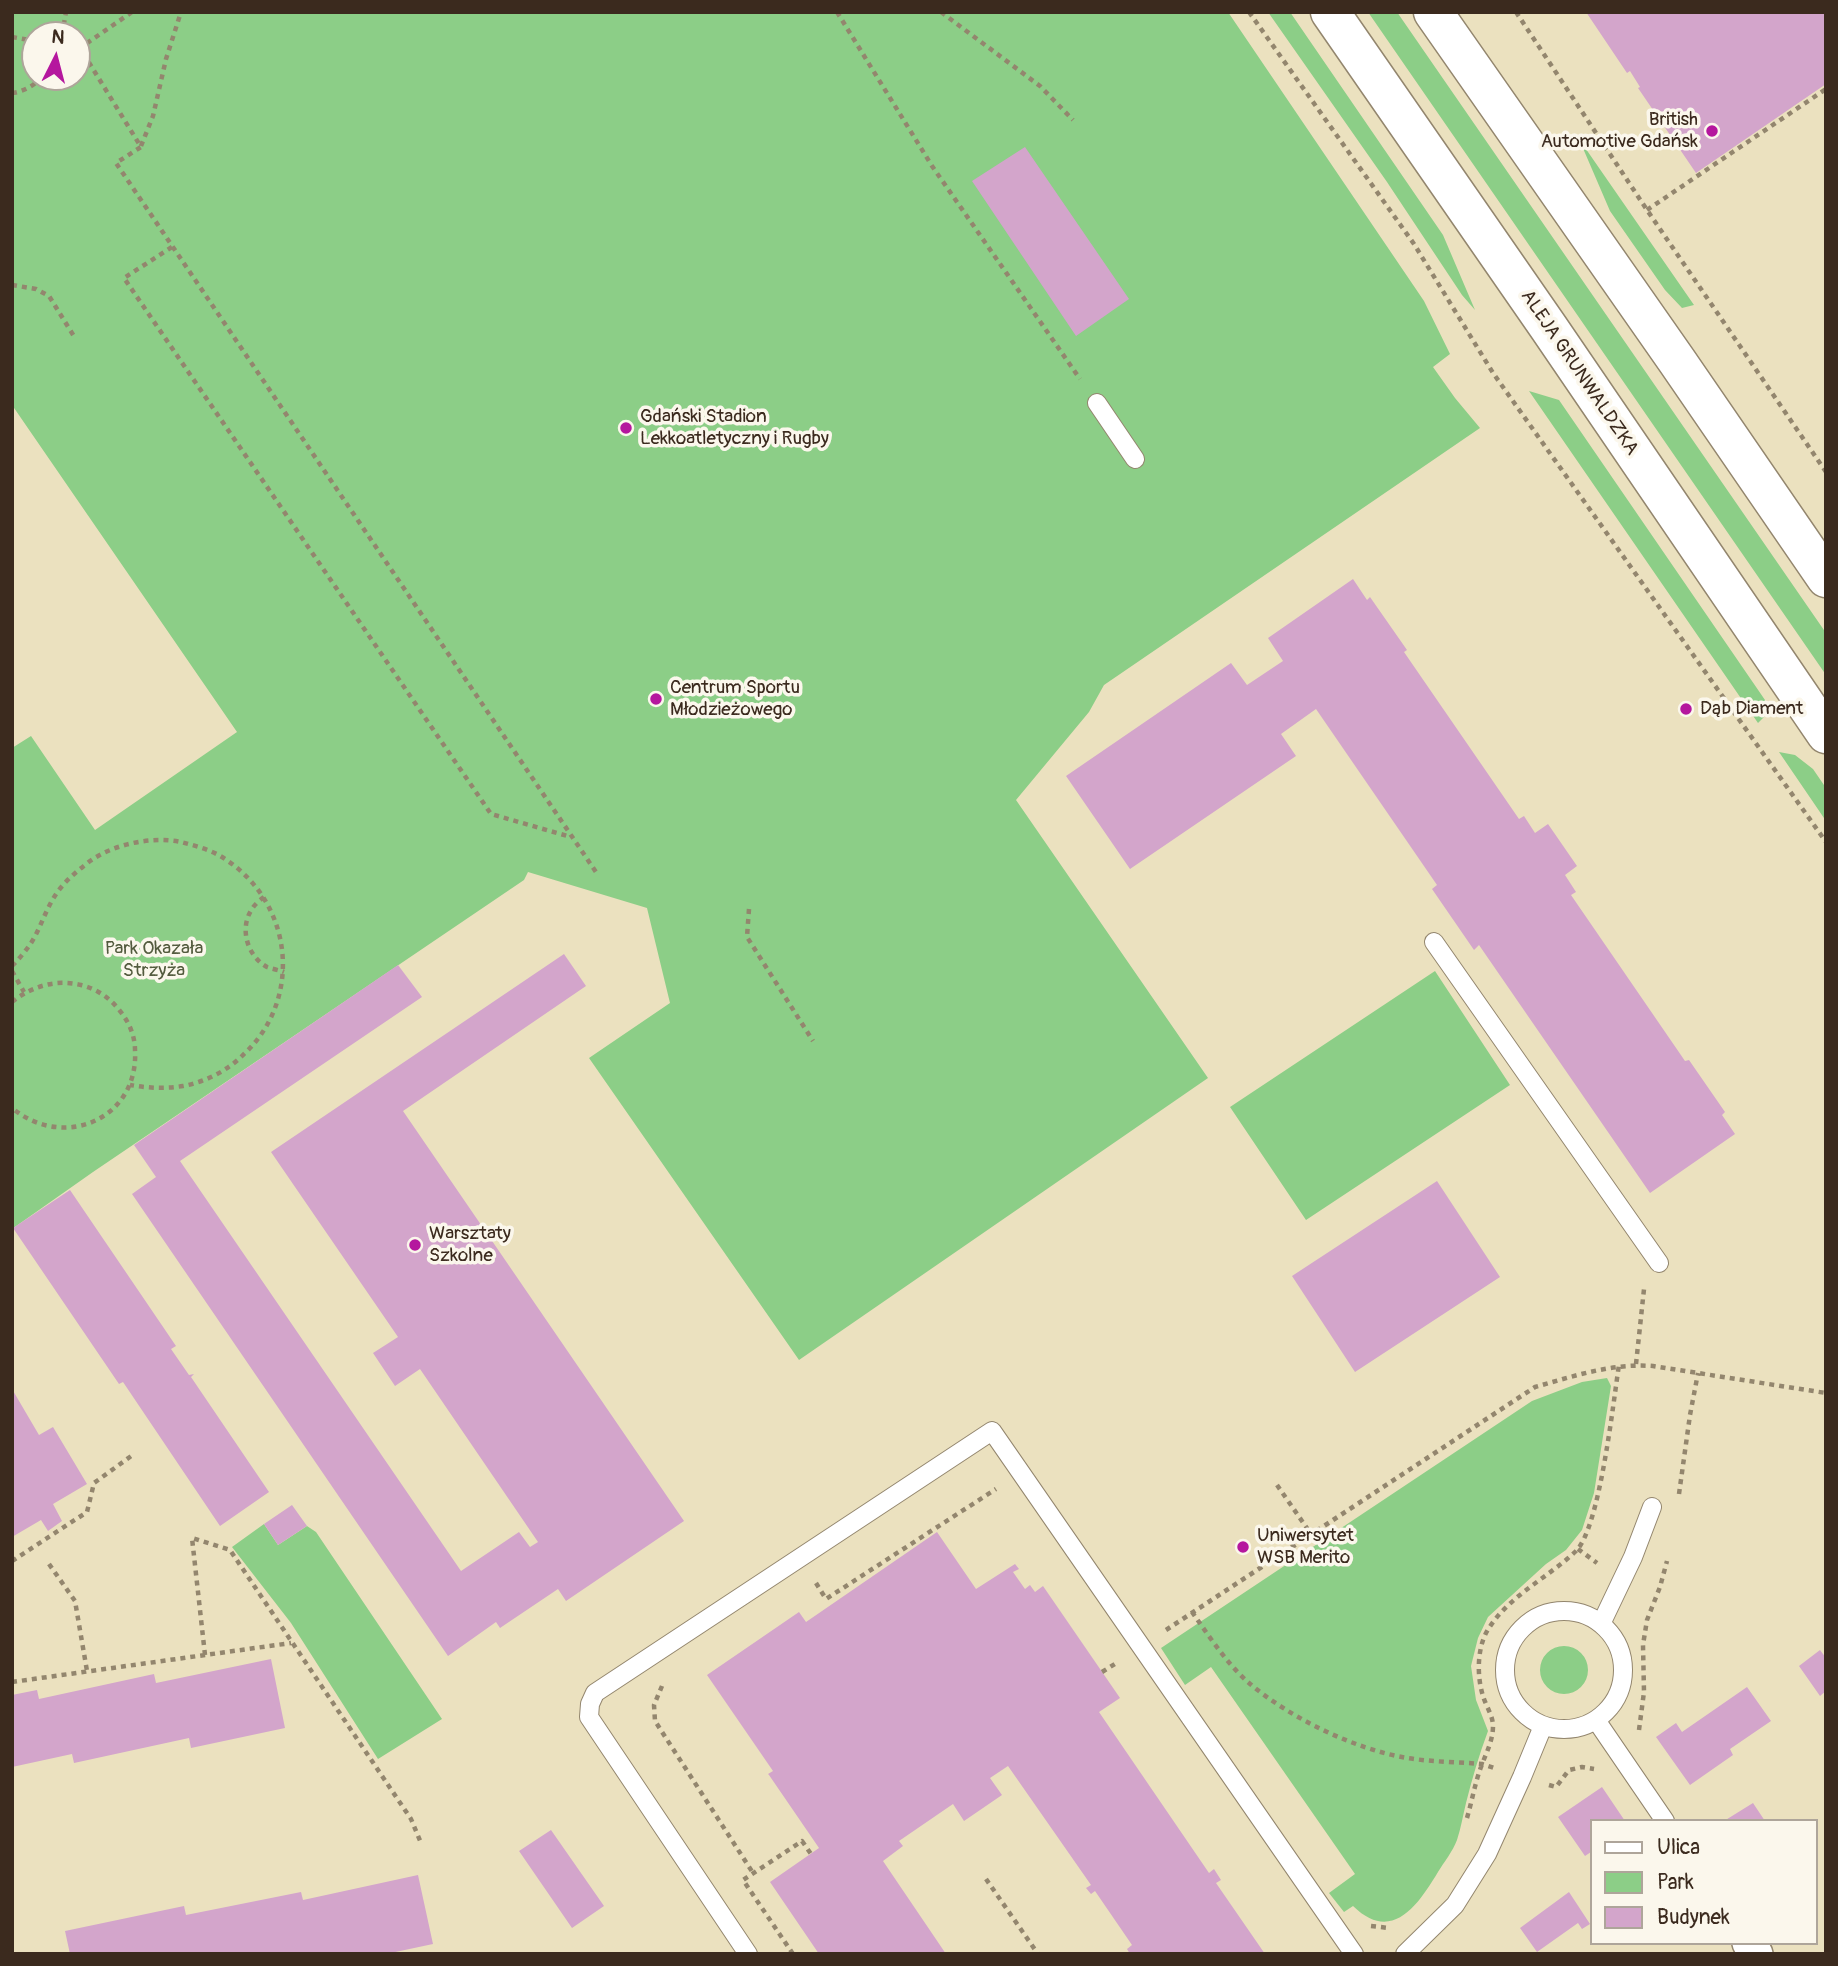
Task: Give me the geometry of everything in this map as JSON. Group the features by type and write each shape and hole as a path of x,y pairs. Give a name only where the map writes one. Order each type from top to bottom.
{"main road":[{"name":"ALEJA GRUNWALDZKA","path":"1330,12 1826,734"},
{"path":"1433,12 1826,578"}],"lane":[{"path":"1097,403 1135,459"},
{"path":"1434,942 1659,1263"},
{"path":"748,1954 589,1717 590,1704 595,1693 992,1431 1353,1954"},
{"path":"1601,1624 1633,1557 1652,1507"},
{"path":"1567,1611 1586,1615 1601,1624 1614,1637 1622,1655 1623,1674 1619,1692 1609,1708 1596,1720 1561,1730 1543,1726 1527,1716 1514,1703 1506,1685 1504,1667 1508,1648 1518,1632 1531,1620 1549,1612 1567,1611"},
{"path":"1596,1720 1663,1819"},
{"path":"1405,1954 1455,1905 1487,1854 1543,1726"}],"path":[{"path":"91,39 132,12"},
{"path":"181,12 166,59 153,116 141,147 116,163 598,875"},
{"path":"837,12 932,166 1097,403"},
{"path":"941,12 1040,86 1073,120"},
{"path":"1249,12 1414,244 1493,373 1826,842"},
{"path":"1516,12 1826,472"},
{"path":"91,68 141,147"},
{"path":"1647,210 1826,89"},
{"path":"172,247 124,278 491,814 572,837"},
{"path":"12,285 36,289 49,296 75,338"},
{"path":"24,992 12,969 30,945 54,897 71,876 93,859 118,847 145,841 173,840 225,858 246,876 264,897 275,920 282,945 284,972 279,999 269,1024 253,1046 233,1065 210,1078 184,1086 157,1089 130,1085"},
{"path":"264,897 252,909 246,924 247,942 254,956 267,967 284,972"},
{"path":"749,909 747,937 813,1041"},
{"path":"12,1003 24,992 46,984 69,982 92,988 111,1000 126,1018 135,1040 136,1063 130,1085 118,1105 100,1119 78,1127 55,1128 33,1122 12,1108"},
{"path":"1636,1364 1644,1285"},
{"path":"1102,1672 1535,1387 1582,1373 1636,1364 1826,1393"},
{"path":"1464,1830 1491,1743 1493,1724 1482,1694 1479,1664 1486,1634 1503,1611 1578,1549 1590,1527 1598,1495 1619,1365"},
{"path":"1678,1501 1689,1415 1698,1373"},
{"path":"12,1561 86,1512 94,1483 134,1454"},
{"path":"811,1577 827,1599 1021,1474"},
{"path":"1277,1485 1311,1534"},
{"path":"205,1655 192,1538 230,1550 411,1819 421,1843"},
{"path":"1638,1734 1644,1692 1643,1645 1647,1620 1660,1587 1668,1553"},
{"path":"48,1564 75,1601 87,1671"},
{"path":"1192,1612 1215,1645 1247,1682 1284,1709 1327,1732 1363,1746 1407,1758 1482,1765"},
{"path":"12,1682 291,1643"},
{"path":"669,1676 654,1705 655,1721 753,1873"},
{"path":"793,1954 743,1880 802,1841 811,1854"},
{"path":"986,1879 1038,1954"},
{"path":"1334,1926 1350,1915 1375,1928 1398,1929"}],"green space":[{"name":"Centrum Sportu Młodzieżowego","path":"12,12 1228,12 1424,301 1450,354 1433,367 1480,428 1104,685 1089,712 1016,800 1208,1078 799,1360 589,1058 670,1003 647,908 528,872 524,880 12,1229 12,748 31,736 95,830 237,732 12,405"},
{"path":"1268,12 1290,12 1443,235 1475,310 1462,295"},
{"path":"1368,12 1397,12 1826,633 1826,675"},
{"path":"1579,139 1694,305 1682,308 1665,290 1610,211"},
{"path":"1529,391 1559,400 1765,700 1766,715 1758,723"},
{"path":"1779,752 1795,755 1813,769 1826,788 1826,821"},
{"path":"1435,971 1510,1085 1306,1220 1230,1107"},
{"path":"1607,1378 1611,1386 1594,1493 1582,1530 1566,1550 1546,1564 1488,1617 1478,1638 1471,1666 1476,1700 1488,1731 1455,1844 1422,1897 1403,1916 1392,1921 1380,1921 1367,1917 1353,1906 1344,1912 1329,1893 1355,1874 1211,1667 1185,1685 1161,1648 1532,1401 1582,1382"},
{"path":"264,1524 278,1545 307,1526 316,1532 442,1719 378,1759 291,1623 232,1547"},
{"path":"1564,1646 1581,1653 1588,1670 1581,1687 1564,1694 1547,1687 1540,1670 1547,1653"}],"building":[{"name":"British Automotive Gdańsk","path":"1586,12 1826,12 1826,84 1696,173 1638,88 1640,87 1630,71 1627,73"},
{"path":"1025,147 1129,299 1076,336 972,181"},
{"path":"1353,579 1367,600 1370,597 1407,650 1404,652 1519,819 1524,816 1535,833 1548,824 1577,866 1565,875 1576,892 1571,895 1685,1061 1689,1060 1725,1112 1722,1115 1735,1134 1650,1193 1479,945 1474,950 1432,889 1437,885 1316,709 1281,734 1296,756 1130,869 1066,776 1231,663 1247,685 1283,661 1268,638"},
{"name":"Warsztaty Szkolne","path":"564,954 586,986 403,1111 684,1521 566,1601 558,1589 500,1628 496,1622 448,1656 132,1194 156,1177 134,1145 398,965 422,997 180,1161 461,1571 519,1532 530,1547 538,1542 420,1369 395,1386 373,1353 398,1337 271,1152"},
{"path":"1437,1181 1500,1277 1355,1372 1292,1276"},
{"path":"70,1190 176,1346 171,1349 189,1375 194,1374 191,1377 269,1492 220,1526 123,1382 119,1384 13,1228"},
{"path":"12,1389 39,1435 53,1427 87,1484 53,1504 62,1521 48,1531 41,1520 12,1537"},
{"path":"292,1505 307,1526 278,1545 264,1524"},
{"path":"937,1532 976,1589 1015,1564 1019,1569 1013,1572 1025,1589 1030,1585 1035,1592 1043,1586 1120,1698 1099,1712 1209,1873 1214,1869 1221,1880 1216,1883 1265,1954 1130,1954 1127,1949 1132,1945 1095,1891 1091,1894 1086,1888 1091,1885 1008,1766 990,1778 1002,1795 964,1821 953,1804 899,1841 903,1846 883,1861 946,1954 819,1954 770,1882 819,1848 768,1774 773,1771 707,1675 799,1612 806,1622"},
{"path":"1820,1650 1826,1658 1826,1691 1820,1696 1799,1666"},
{"path":"271,1659 285,1728 191,1748 189,1738 74,1763 72,1754 12,1767 12,1695 37,1690 39,1699 154,1674 156,1683"},
{"path":"1747,1687 1771,1721 1730,1749 1733,1755 1690,1785 1656,1737 1676,1723 1682,1732"},
{"path":"1602,1787 1624,1819 1590,1819 1590,1853 1585,1856 1558,1817"},
{"path":"1753,1803 1764,1819 1727,1819"},
{"path":"551,1830 604,1906 572,1928 519,1851"},
{"path":"418,1875 433,1944 386,1954 70,1954 65,1931 184,1906 186,1915 301,1892 303,1900"},
{"path":"1569,1892 1590,1924 1582,1929 1578,1923 1537,1952 1520,1928"}],"place":[{"name":"British Automotive Gdańsk","path":"1712,131"},
{"name":"Gdański Stadion Lekkoatletyczny i Rugby","path":"626,428"},
{"name":"Centrum Sportu Młodzieżowego","path":"656,699"},
{"name":"Dąb Diament","path":"1686,709"},
{"name":"Warsztaty Szkolne","path":"415,1245"},
{"name":"Uniwersytet WSB Merito","path":"1243,1547"}],"park label":[{"name":"Park Okazała Strzyża","path":"154,960"}]}
